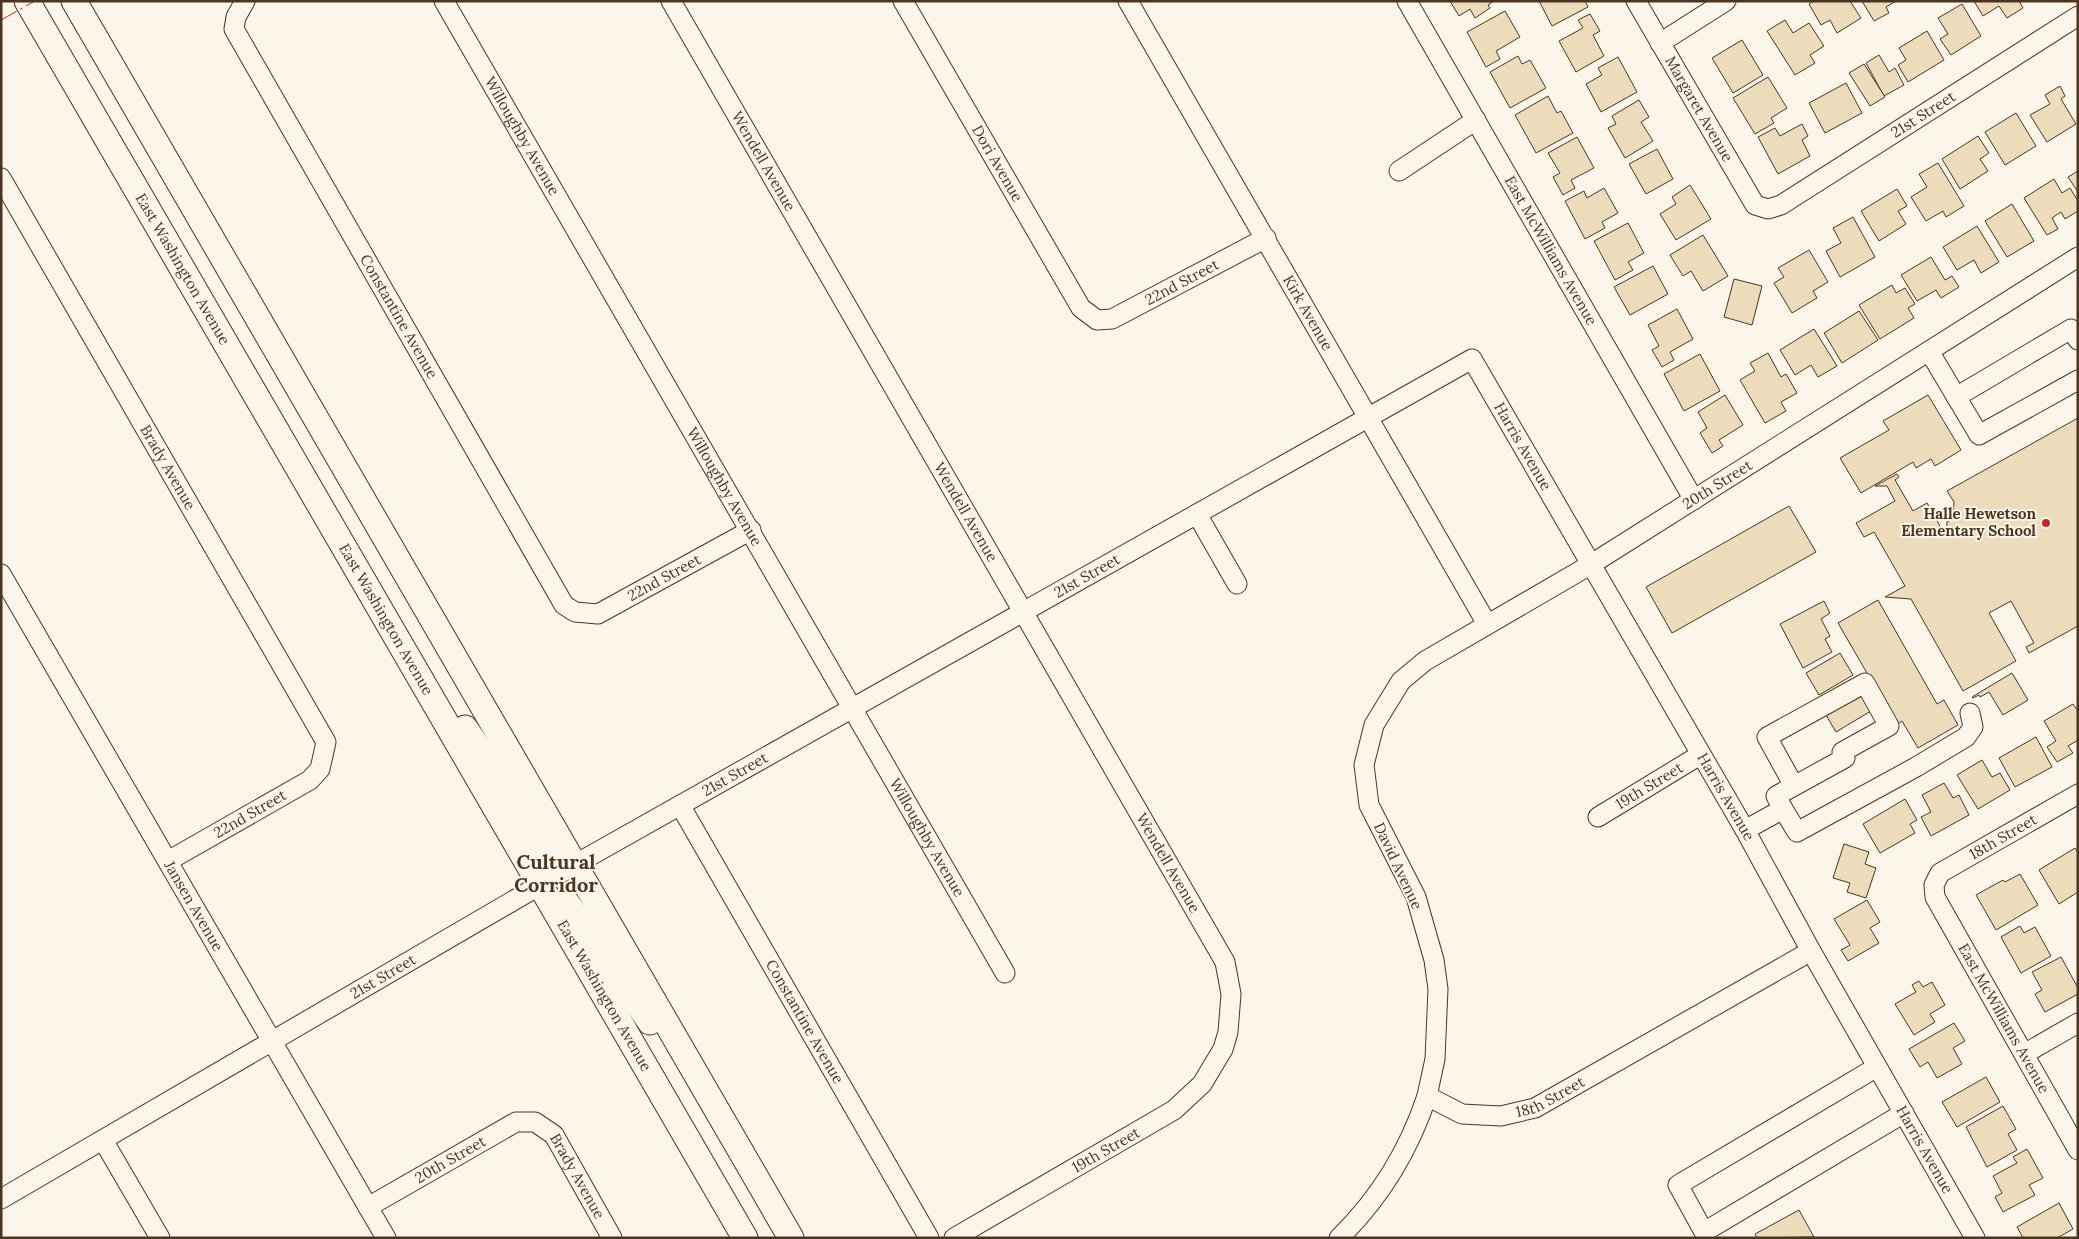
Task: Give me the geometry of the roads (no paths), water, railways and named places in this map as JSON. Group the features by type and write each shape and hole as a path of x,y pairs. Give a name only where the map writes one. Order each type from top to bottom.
{"main road":[{"name":"East Washington Avenue","path":"27,1 408,659 557,875"},
{"name":"East Washington Avenue","path":"74,1 557,875 745,1238"},
{"path":"557,875 572,911 641,1011 702,1085 791,1238"}],"street":[{"name":"Willoughby Avenue","path":"444,1 1005,973"},
{"name":"Wendell Avenue","path":"672,1 1225,962 1232,994 1228,1032"},
{"name":"Dori Avenue","path":"903,1 1081,308 1096,320"},
{"name":"Kirk Avenue","path":"1128,1 1487,624"},
{"name":"East McWilliams Avenue","path":"1407,1 1694,500"},
{"name":"Margaret Avenue","path":"1636,1 1755,205 1768,209"},
{"path":"1660,43 1726,1"},
{"name":"Constantine Avenue","path":"240,9 234,29 564,605 575,612"},
{"name":"21st Street","path":"1768,209 1789,200 2078,16"},
{"path":"1399,171 1476,120"},
{"name":"Brady Avenue","path":"1,178 326,742 324,759"},
{"name":"22nd Street","path":"1096,320 1112,319 1266,238"},
{"name":"20th Street","path":"1374,725 1401,681 1425,661 1590,564 1694,500 2078,257"},
{"path":"1956,397 2071,329 2078,340"},
{"path":"1929,351 1979,435 2078,380"},
{"name":"21st Street","path":"1,1199 557,875 1472,359"},
{"name":"Harris Avenue","path":"1472,359 1745,830 1811,951 1975,1238"},
{"path":"1197,514 1237,584"},
{"name":"22nd Street","path":"575,612 598,614 751,530"},
{"name":"Jansen Avenue","path":"1,574 386,1238"},
{"path":"1794,786 1767,737 1865,683 1889,726 1842,752 1845,758 1776,796 1798,832 1916,767 1966,737 1974,727 1970,713"},
{"name":"David Avenue","path":"1374,725 1364,765 1369,805 1416,897 1434,960 1438,989 1435,1059 1427,1096"},
{"name":"19th Street","path":"1598,817 1700,755"},
{"name":"22nd Street","path":"168,861 310,780 320,769 324,759"},
{"name":"18th Street","path":"1934,885 1940,873 2078,794"},
{"name":"Constantine Avenue","path":"680,806 930,1238"},
{"path":"1745,830 1783,809"},
{"name":"East McWilliams Avenue","path":"1934,885 1936,897 2078,1150"},
{"name":"18th Street","path":"1427,1096 1462,1114 1501,1116 1535,1108 1811,951"},
{"path":"2024,1054 2078,1023"},
{"name":"19th Street","path":"954,1238 1174,1110 1202,1084 1223,1049 1228,1032"},
{"path":"1877,1067 1678,1185 1704,1232 1904,1113"},
{"path":"1339,1238 1360,1217 1395,1169 1419,1120 1427,1096"},
{"name":"20th Street","path":"368,1207 516,1122 536,1122"},
{"name":"Brady Avenue","path":"536,1122 554,1135 612,1238"},
{"path":"103,1140 160,1238"}],"place":[{"name":"Halle Hewetson Elementary School","path":"2046,523"}],"district":[{"name":"Cultural Corridor","path":"556,874"}]}
